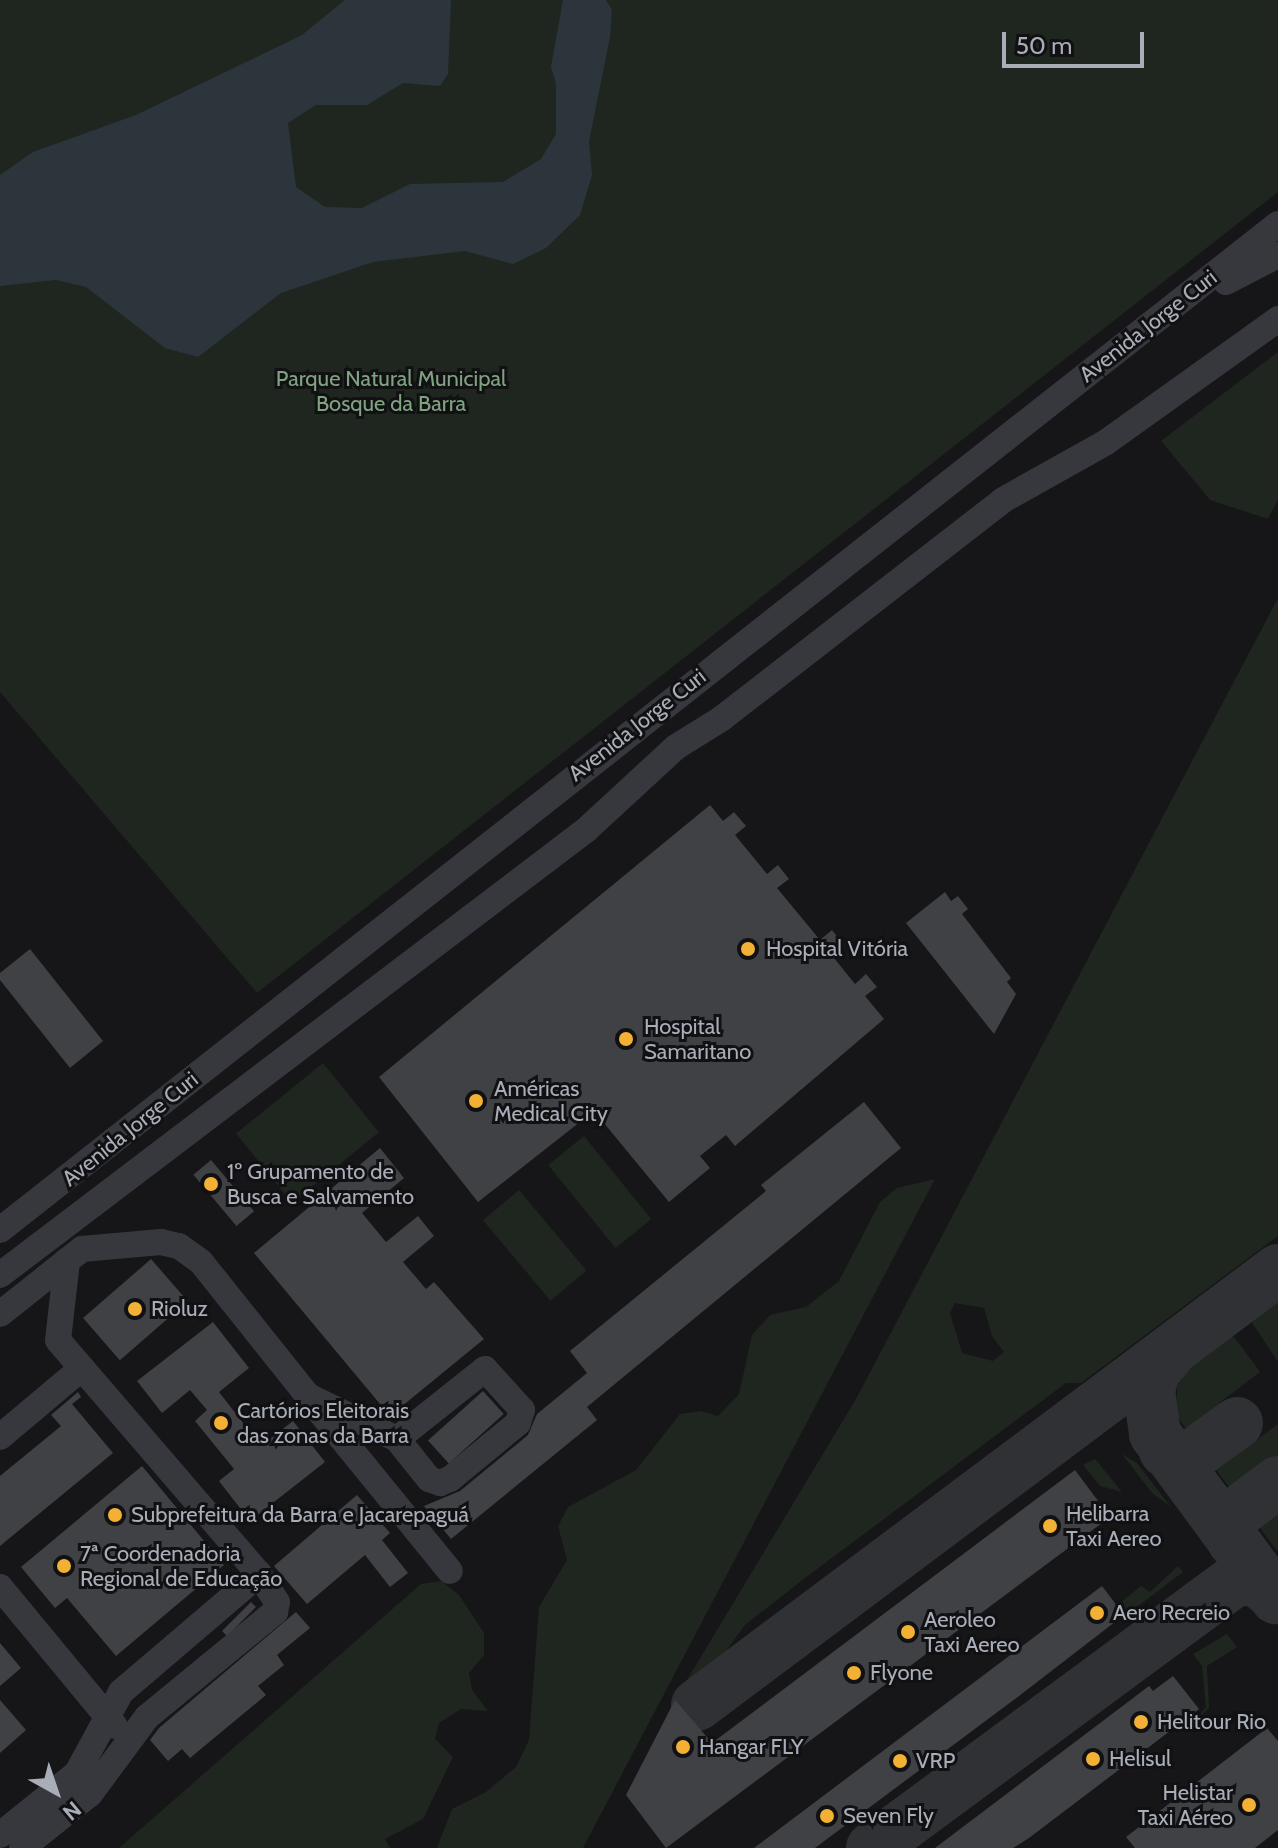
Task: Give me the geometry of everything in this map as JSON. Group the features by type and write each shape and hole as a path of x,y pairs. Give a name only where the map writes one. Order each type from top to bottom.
{"street":[{"name":"Avenida Jorge Curi","path":"0,1230 645,718 1278,224"},
{"path":"1127,342 1278,255"},
{"path":"1181,386 1278,297"},
{"name":"Avenida Jorge Curi","path":"0,1275 586,830 676,747 721,719 1003,500 1105,443 1278,319"},
{"path":"645,718 676,747"},
{"path":"22,1848 90,1794 131,1744 147,1717 166,1699 275,1612 274,1592 58,1340 56,1327 74,1255 65,1227 45,1197"},
{"path":"0,1314 74,1255 161,1242 179,1246 201,1262 450,1571"},
{"path":"0,1437 82,1368"},
{"path":"308,1396 397,1439 429,1479 440,1483 518,1423 522,1410 485,1369 397,1439"},
{"path":"0,1835 77,1773 99,1738 105,1715 121,1692 259,1574"},
{"path":"0,1587 131,1744"}],"green space":[{"name":"Parque Natural Municipal Bosque da Barra","path":"0,0 1278,0 1278,192 257,993 0,692"},
{"path":"1278,352 1278,499 1268,519 1210,500 1161,441"},
{"path":"1278,598 1278,1236 1081,1383 1066,1383 805,1578 745,1625 693,1696 675,1700 856,1399","holes":["955,1303 984,1308 992,1336 1004,1352 993,1361 962,1353 950,1313"]},
{"path":"323,1063 379,1132 292,1203 236,1133"},
{"path":"584,1136 651,1219 616,1248 548,1165"},
{"path":"935,1179 583,1848 437,1848 452,1809 486,1792 516,1767 529,1740 539,1607 567,1560 558,1526 568,1507 636,1470 680,1414 701,1411 718,1416 739,1394 752,1335 770,1315 806,1307 839,1281 880,1202 897,1188"},
{"path":"519,1190 586,1270 550,1301 483,1220"},
{"path":"1278,1301 1278,1362 1251,1321"},
{"path":"1231,1336 1235,1338 1278,1396 1260,1372 1219,1403 1227,1415 1194,1440 1177,1416 1177,1386 1191,1365"},
{"path":"1278,1424 1278,1455 1264,1465 1272,1476 1239,1500 1207,1458 1240,1433 1250,1445"},
{"path":"1122,1454 1137,1463 1170,1506 1153,1494"},
{"path":"1095,1459 1122,1492 1100,1486 1083,1465"},
{"path":"1278,1494 1278,1550 1277,1551 1250,1514"},
{"path":"1178,1566 1183,1572 1125,1616 1116,1606 1141,1586 1150,1592"},
{"path":"441,1581 459,1595 484,1633 484,1655 469,1673 472,1690 488,1711 461,1709 439,1723 435,1739 453,1757 423,1819 385,1839 390,1848 119,1848 421,1584"},
{"path":"1227,1634 1237,1647 1207,1666 1209,1708 1187,1729 1206,1707 1202,1666 1193,1654"}],"shaded area":[{"path":"345,0 451,0 448,74 440,86 403,83 367,105 316,105 288,123 296,187 325,207 362,208 410,184 503,182 541,159 556,134 556,84 551,67 563,0 606,0 612,10 610,37 589,141 592,175 580,215 546,248 513,264 465,251 373,262 281,293 198,357 165,348 86,287 56,280 0,286 0,175 33,152 136,115 302,35"}],"building":[{"path":"710,805 723,821 734,812 746,826 735,835 767,874 778,865 789,879 777,888 820,940 832,930 842,943 830,953 855,984 866,974 877,987 865,996 884,1019 735,1146 726,1135 700,1156 710,1168 669,1202 594,1111 478,1202 379,1077"},
{"path":"945,892 951,901 958,896 968,909 962,914 1011,978 1007,982 1016,994 994,1034 906,923"},
{"path":"30,949 103,1041 70,1068 0,980 0,973"},
{"path":"864,1102 901,1148 587,1407 597,1420 451,1539 424,1506 460,1491 528,1435 537,1414 587,1373 570,1351 766,1191 761,1185"},
{"path":"380,1148 404,1178 362,1213 386,1242 418,1216 434,1236 403,1262 426,1289 434,1282 484,1339 390,1416 254,1253"},
{"path":"211,1160 254,1211 236,1226 193,1175"},
{"name":"Rioluz","path":"151,1259 188,1301 120,1360 83,1318"},
{"name":"Cartórios Eleitorais das zonas da Barra","path":"213,1322 249,1368 219,1392 261,1446 293,1421 325,1462 250,1521 219,1481 234,1469 195,1421 207,1410 190,1390 162,1413 137,1381"},
{"path":"483,1391 504,1414 449,1464 428,1441"},
{"path":"78,1392 81,1397 72,1404 113,1453 0,1546 0,1476 61,1426 51,1415"},
{"path":"142,1466 224,1565 116,1656 67,1598 55,1608 21,1567"},
{"path":"1075,1470 1110,1517 666,1848 626,1795 675,1700 712,1743"},
{"path":"357,1495 390,1533 382,1540 408,1573 390,1587 365,1555 307,1604 274,1566"},
{"path":"1102,1586 1124,1615 1019,1696 815,1848 754,1848"},
{"path":"251,1602 256,1607 227,1636 222,1631"},
{"path":"296,1612 310,1628 277,1655 284,1665 258,1686 266,1695 190,1758 182,1749 168,1761 150,1740 159,1728"},
{"path":"0,1643 21,1668 0,1686"},
{"path":"1173,1676 1199,1709 1029,1838 1013,1848 935,1848 1149,1686 1153,1691"},
{"path":"0,1700 26,1730 0,1753"},
{"path":"1267,1728 1278,1741 1278,1830 1255,1848 1135,1848 1126,1837"}],"taxiway":[{"path":"697,1705 1278,1270"},
{"path":"1173,1349 1154,1372 1149,1390 1155,1434 1276,1598"},
{"path":"1165,1451 1179,1456 1194,1454 1237,1423"},
{"path":"1233,1541 1231,1526 1238,1512 1278,1482"},
{"path":"872,1848 1234,1581 1255,1579 1271,1592"}],"place":[{"name":"Hospital Vitória","path":"748,949"},
{"name":"Hospital Samaritano","path":"626,1039"},
{"name":"Américas Medical City","path":"476,1101"},
{"name":"1º Grupamento de Busca e Salvamento","path":"211,1184"},
{"name":"Rioluz","path":"135,1309"},
{"name":"Cartórios Eleitorais das zonas da Barra","path":"221,1423"},
{"name":"Subprefeitura da Barra e Jacarepaguá","path":"115,1515"},
{"name":"Helibarra Taxi Aereo","path":"1050,1526"},
{"name":"7ª Coordenadoria Regional de Educação","path":"64,1566"},
{"name":"Aero Recreio","path":"1097,1613"},
{"name":"Aeroleo Taxi Aereo","path":"908,1632"},
{"name":"Flyone","path":"854,1673"},
{"name":"Helitour Rio","path":"1141,1722"},
{"name":"Hangar FLY","path":"683,1747"},
{"name":"Helisul","path":"1093,1759"},
{"name":"VRP","path":"900,1761"},
{"name":"Helistar Taxi Aéreo","path":"1249,1805"},
{"name":"Seven Fly","path":"827,1816"}]}
